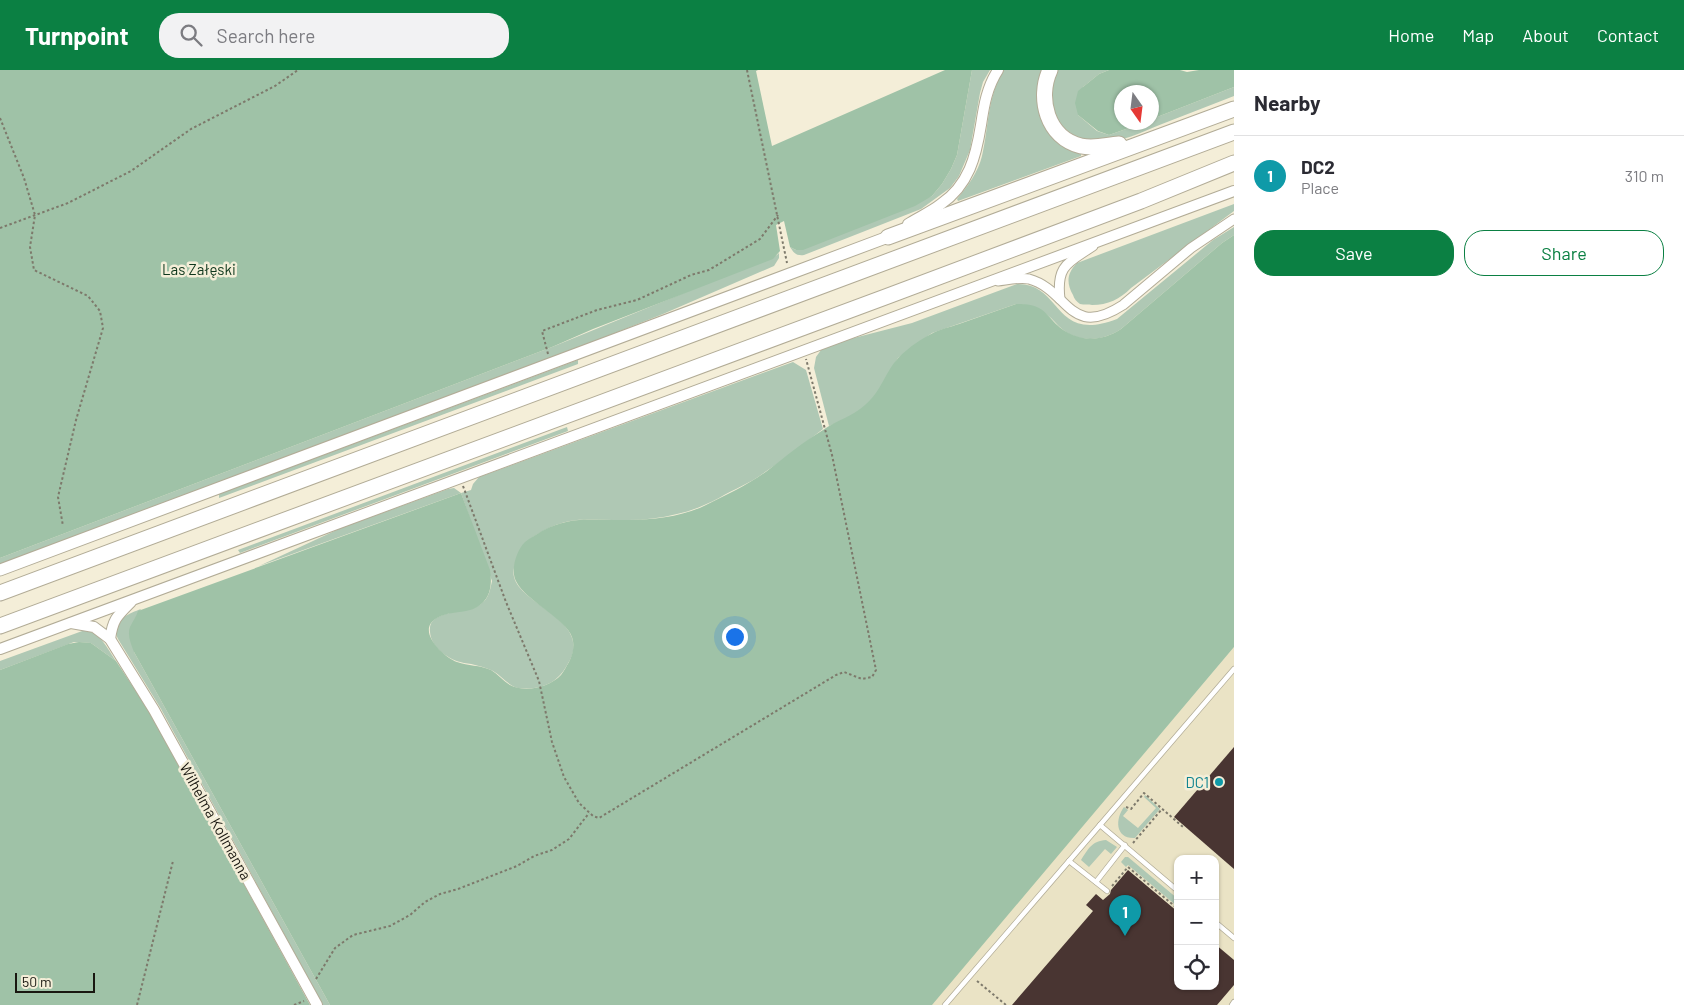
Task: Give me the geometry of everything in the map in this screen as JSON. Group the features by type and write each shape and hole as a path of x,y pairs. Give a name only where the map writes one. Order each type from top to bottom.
{"highway":[{"path":"1050,70 1044,91 1044,104 1052,126 1065,139 1074,144 1094,148 1115,144 1141,144"},
{"path":"888,237 1234,109"},
{"path":"0,593 1234,132"},
{"path":"0,626 879,300 1141,201 1234,163"}],"main road":[{"path":"0,570 888,237"}],"street":[{"path":"888,237 940,205 962,184 972,166 985,100 989,86 998,70"},
{"path":"0,649 1234,191"},
{"path":"990,282 1027,279 1039,283 1060,299 1067,308 1080,315 1094,318 1112,313 1123,306 1191,248 1234,219"},
{"path":"1060,299 1058,286 1061,271 1100,242"},
{"path":"71,623 94,627 110,639 113,623 134,599"},
{"name":"Wilhelma Kollmanna","path":"110,639 162,724 316,1005"}],"lane":[{"path":"945,1005 1234,669"},
{"path":"1100,825 1174,887"},
{"path":"1096,882 1124,845"},
{"path":"1070,861 1107,891"},
{"path":"1219,925 1234,938"}],"path":[{"path":"0,228 68,203 131,171 191,129 275,86 298,70"},
{"path":"747,70 787,262 791,273"},
{"path":"0,118 24,178 35,215 30,248 34,270 88,296 100,311 103,328 76,420 58,497 63,526"},
{"path":"548,356 542,330 597,310 637,300 691,275 709,270 760,239 778,215"},
{"path":"460,478 506,602 539,681 552,742 564,777 579,803 593,816 599,818 836,675 844,672 862,679 872,677 876,670 832,455 804,350"},
{"path":"1120,802 1131,809 1144,793 1183,827"},
{"path":"1132,844 1162,809"},
{"path":"294,1005 302,1002 335,948 353,935 390,926 410,915 425,902 440,894 517,866 534,856 552,850 569,839 589,813"},
{"path":"137,1005 174,861"},
{"path":"1107,891 1128,867 1174,906"},
{"path":"976,980 1006,1005"}],"shaded area":[{"path":"1234,647 1234,1005 931,1005"}],"green space":[{"name":"Las Załęski","path":"0,70 758,70 756,71 772,146 945,70 972,70 957,155 942,184 932,196 915,206 803,250 796,250 790,247 784,221 776,225 780,251 773,259 593,329 552,347 0,558"},
{"path":"972,70 990,70 983,82 980,93 970,150 959,176 950,188 921,209 804,255 794,252 790,247 796,250 932,196 942,184 957,155"},
{"path":"1004,70 1043,70 1037,95 1042,119 1059,144 1081,153 1081,156 958,201 957,199 978,168 984,145 991,101 998,80"},
{"path":"1057,70 1109,70 1099,74 1083,87 1078,115 1097,131 1109,135 1123,130 1148,130 1113,142 1096,143 1081,139 1060,124 1053,112 1051,90"},
{"path":"1109,70 1180,70 1187,72 1234,70 1234,87 1159,116 1159,85 1114,85 1114,130 1123,130 1109,135 1098,131 1078,115 1075,103 1078,91 1099,74"},
{"path":"1234,87 1234,96 1159,126 1159,116"},
{"path":"1234,204 1234,211 1118,298 1108,303 1092,305 1080,304 1074,298 1069,286 1069,274 1077,263"},
{"path":"1234,227 1234,235 1115,333 1094,339 1080,338 1066,332 1039,310 1030,306 1016,304 932,333 898,358 877,394 866,405 853,416 829,426 814,368 816,357 821,350 846,340 912,323 1017,284 1032,286 1052,301 1069,319 1080,324 1096,325 1117,319 1213,240"},
{"path":"1234,235 1234,647 932,1005 330,1005 134,652 129,630 138,611 461,493 490,570 490,589 482,604 470,610 445,615 431,623 429,629 433,643 451,659 491,670 510,685 530,689 544,686 563,672 572,654 573,642 568,630 555,617 531,599 515,579 514,564 517,554 522,545 531,538 564,522 574,520 639,520 669,517 697,509 722,497 760,476 801,445 860,409 873,397 893,364 908,349 941,329 1016,304 1022,304 1039,308 1063,330 1079,337 1096,338 1113,334"},
{"path":"779,253 779,258 774,266 663,314 0,564 0,558 552,347"},
{"path":"578,360 578,364 219,498 219,494"},
{"path":"793,362 806,370 823,429 754,479 714,501 683,513 646,519 569,521 546,529 530,539 524,546 515,565 515,580 522,591 560,621 569,632 574,645 570,660 561,674 549,684 528,689 511,685 490,670 452,659 437,648 431,638 431,624 435,619 441,615 467,610 481,604 490,591 492,581 461,493 471,490 479,477"},
{"path":"567,427 568,431 240,553 238,550"},
{"path":"454,488 461,493 259,566 341,528 448,489"},
{"path":"141,609 136,618 134,652 330,1005 323,1005 161,709 118,639 116,628 118,623 125,616"},
{"path":"85,630 99,638 116,661 91,643 74,642 0,670 0,661"},
{"path":"79,642 91,643 116,661 151,714 310,1005 0,1005 0,670 68,644"},
{"path":"1145,795 1160,809 1135,838 1128,837 1120,832 1118,822 1121,812 1124,807 1128,810 1123,816 1138,828 1156,808 1144,797"},
{"path":"1106,840 1117,847 1111,854 1105,849 1089,867 1081,860 1088,849 1094,844"},
{"path":"1125,857 1128,857 1174,896 1174,904 1128,865 1126,867 1121,862"}],"building":[{"name":"DC1","path":"1234,747 1234,869 1174,817"},
{"path":"1128,870 1174,909 1174,990 1219,990 1219,947 1234,960 1234,985 1217,1005 1012,1005 1093,911 1086,905 1096,894 1103,900 1110,894 1111,890"}],"place":[{"name":"DC1","path":"1219,782"},
{"name":"DC2","path":"1125,936"}]}
